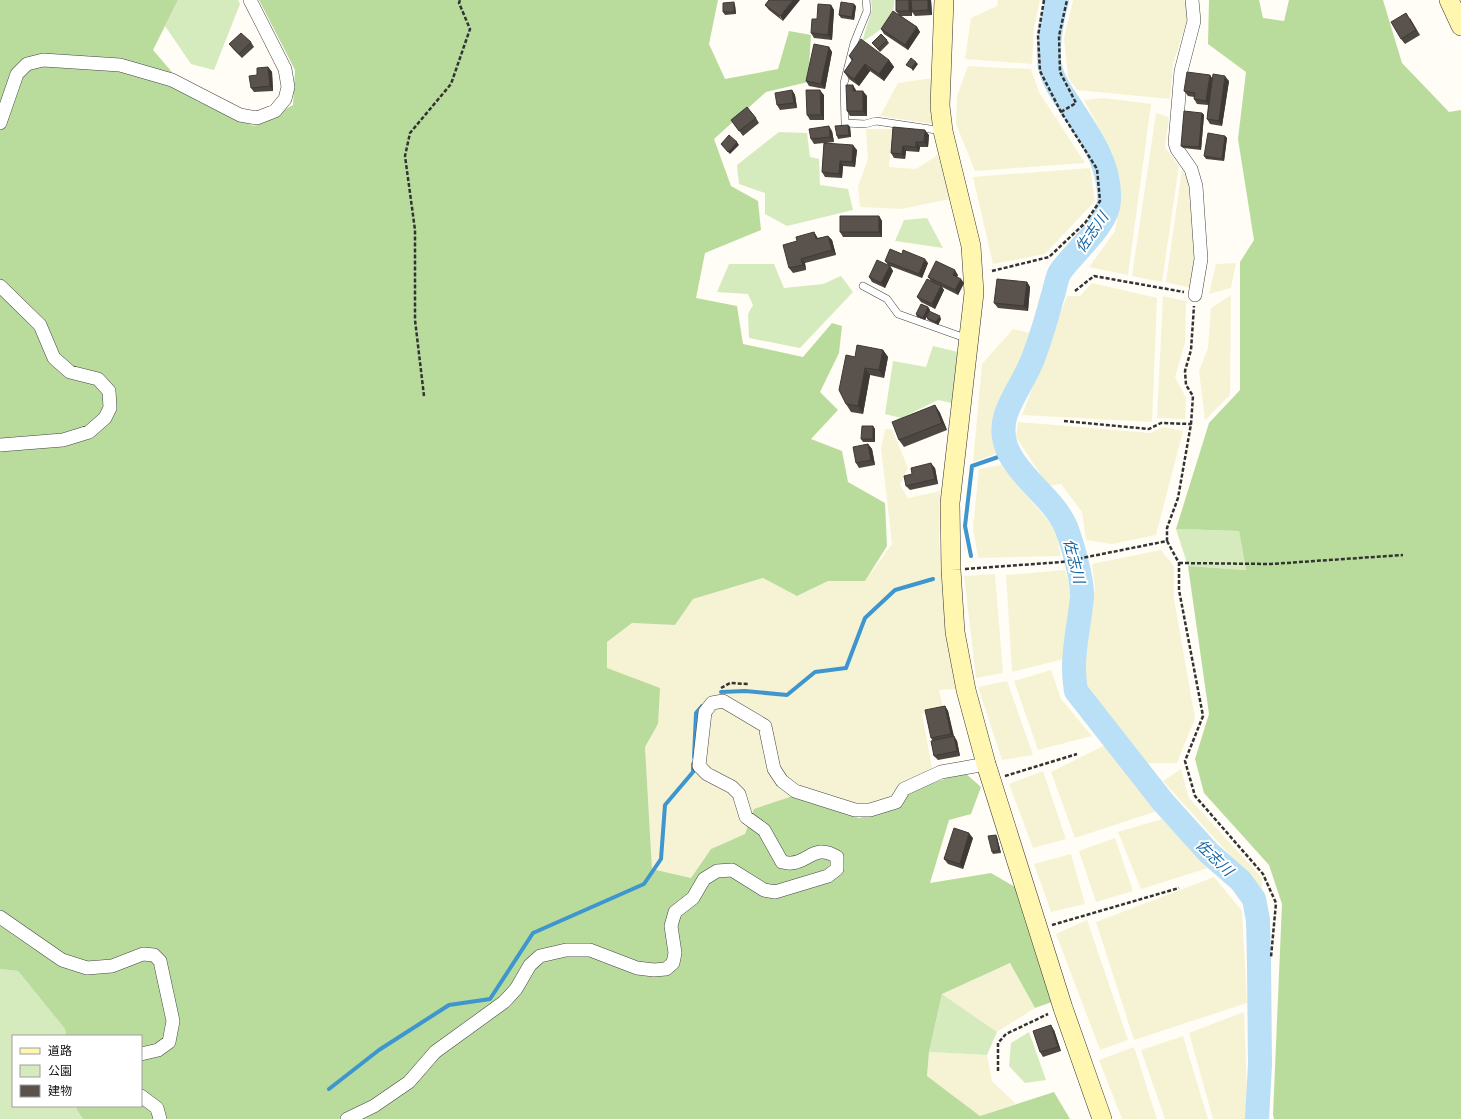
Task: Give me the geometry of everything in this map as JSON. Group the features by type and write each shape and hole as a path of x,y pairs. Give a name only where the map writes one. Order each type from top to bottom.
{"street":[{"path":"0,123 17,74 27,64 43,60 120,65 172,80 240,115 257,118 275,112 285,99 288,87 285,70 250,0"},
{"path":"944,0 940,106 943,131 971,246 974,293 970,340 959,413 950,503 951,570 955,632 966,690 988,772 1038,929 1102,1119"},
{"path":"1192,0 1194,21 1181,72 1175,143 1177,149 1191,169 1196,186 1201,259 1195,295"},
{"path":"1449,0 1461,26"},
{"path":"0,286 40,325 54,358 70,372 98,379 109,391 110,408 105,418 89,432 63,440 0,444"},
{"path":"348,1119 374,1106 409,1082 435,1052 504,1002 516,989 530,965 540,956 566,950 590,950 637,968 666,970 673,963 675,953 671,926 675,912 693,898 704,879 717,871 732,870 764,890 775,892 828,876 837,869 838,856 830,852 816,853 792,864 782,862 764,830 746,817 739,794 732,786 707,774 699,766 705,712 712,703 723,701 765,726 774,770 782,781 790,788 795,791 855,810 870,810 896,802 904,789 941,772 988,772"},
{"path":"0,916 62,960 87,968 112,966 143,954 154,955 160,961 173,1021 169,1042 158,1050 142,1054"},
{"path":"142,1097 157,1108 160,1119"}],"lane":[{"path":"866,0 867,11 854,43 844,83 845,123 865,124 876,121 943,131"},
{"path":"863,286 887,299 898,314 970,340"}],"path":[{"path":"424,396 416,320 416,230 404,156 410,133 451,84 470,29 459,3 460,0"},
{"path":"992,271 1049,257 1085,223 1100,201 1097,169 1060,112 1040,72 1038,36 1044,0"},
{"path":"1060,112 1076,103 1060,72 1059,36 1067,0"},
{"path":"1075,291 1094,276 1195,295 1191,350 1185,371 1186,385 1193,396 1192,424 1178,498 1167,528 1167,541 1179,563 1179,590 1203,716 1185,761 1195,796 1263,874 1276,903 1271,957"},
{"path":"1064,422 1149,428 1161,423 1192,424"},
{"path":"951,570 1062,562 1167,541"},
{"path":"1179,563 1271,564 1403,555"},
{"path":"988,772 1077,754"},
{"path":"1038,929 1179,888"},
{"path":"998,1071 998,1043 1006,1034 1064,1008"}],"shaded area":[{"path":"998,0 1040,0 1034,28 1032,64 965,59 971,18 997,6"},
{"path":"1073,0 1184,0 1189,14 1173,64 1170,99 1077,90 1068,77 1064,38"},
{"path":"968,66 1031,69 1039,92 1085,163 975,171 956,124 957,96"},
{"path":"933,78 933,124 880,116 898,83"},
{"path":"1104,98 1151,104 1128,275 1089,267 1115,231 1120,198 1112,152 1084,100"},
{"path":"1156,113 1169,117 1165,147 1179,166 1162,282 1132,276"},
{"path":"866,129 892,129 889,167 916,169 938,155 950,199 901,209 860,207 858,187 868,159"},
{"path":"1090,168 1095,201 1045,254 993,264 973,177"},
{"path":"1182,169 1192,186 1196,261 1190,288 1166,282"},
{"path":"1236,263 1231,288 1209,294 1216,264"},
{"path":"1092,283 1157,298 1152,422 1022,415 1067,296 1080,296"},
{"path":"1231,295 1230,395 1205,420 1199,371 1208,348 1211,308"},
{"path":"1163,296 1186,301 1185,343 1175,377 1186,398 1185,419 1157,418"},
{"path":"1013,329 1031,333 1017,370 995,410 993,432 998,453 973,462 982,364"},
{"path":"1018,422 1151,433 1163,427 1183,431 1156,535 1112,544 1086,540 1082,512 1061,484 1048,486 1016,437"},
{"path":"885,429 892,429 908,468 900,485 908,498 940,491 939,540 947,629 956,689 939,690 943,707 922,714 932,768 899,785 891,800 861,805 754,809 745,834 711,849 691,878 652,869 645,747 658,724 607,668 607,642 632,623 675,625 693,599 763,578 797,596 828,581 865,581 892,544 881,448"},
{"path":"1001,465 1055,529 1061,556 978,558 973,528 979,469"},
{"path":"1161,550 1174,566 1174,599 1195,718 1177,763 1142,763 1087,687 1083,659 1095,588 1092,564"},
{"path":"1065,570 1073,596 1064,659 1012,672 1006,575"},
{"path":"995,574 1003,673 976,678 964,576"},
{"path":"1051,670 1061,699 1092,736 1038,750 1014,681"},
{"path":"1007,681 1033,755 1002,760 978,687"},
{"path":"1105,745 1157,811 1075,838 1051,772"},
{"path":"1181,769 1189,798 1262,878 1262,891 1163,781"},
{"path":"1043,771 1066,839 1033,848 1009,784"},
{"path":"1162,819 1208,868 1141,889 1118,832"},
{"path":"1115,838 1133,891 1096,902 1079,851"},
{"path":"1071,854 1085,904 1051,912 1034,864"},
{"path":"1214,877 1242,911 1247,1003 1134,1040 1096,922"},
{"path":"1087,920 1128,1040 1100,1050 1056,934"},
{"path":"1010,963 1035,1008 997,1032 942,994"},
{"path":"1244,1012 1248,1119 1213,1119 1189,1033"},
{"path":"1183,1036 1208,1119 1165,1119 1141,1050"},
{"path":"1134,1047 1157,1119 1122,1119 1099,1060"},
{"path":"929,1052 987,1055 992,1081 1016,1104 980,1116 927,1076"}],"green space":[{"path":"0,0 178,0 153,50 197,101 254,126 293,105 295,70 259,0 718,0 709,44 725,79 778,69 789,31 811,35 808,82 766,92 714,139 731,186 758,201 761,230 705,253 696,298 737,306 743,344 803,357 832,323 842,326 839,353 820,392 838,410 811,439 842,451 848,482 885,503 887,546 865,581 828,581 797,596 763,578 693,599 675,625 632,623 607,642 607,668 660,688 658,724 645,747 652,869 691,878 711,849 745,834 754,809 793,796 859,818 899,808 908,792 964,772 981,787 971,814 949,820 930,883 991,873 1020,890 1052,1002 1035,1008 1010,963 942,994 929,1052 927,1076 980,1116 1054,1092 1070,1119 83,1119 76,1107 142,1107 142,1035 66,1035 65,1029 18,971 0,969"},
{"path":"178,0 238,0 240,4 214,70 191,64 165,26"},
{"path":"871,0 894,0 894,8 892,15 885,26 862,42 872,9"},
{"path":"1209,0 1259,0 1263,18 1284,21 1289,0 1383,0 1402,63 1449,112 1461,110 1461,1119 1274,1119 1273,1115 1282,904 1269,865 1204,793 1195,759 1209,714 1188,566 1246,570 1239,531 1176,529 1209,423 1240,390 1240,262 1254,240 1238,139 1246,72 1208,44"},
{"path":"779,132 807,133 810,157 819,159 820,185 848,189 853,210 787,226 765,214 765,193 739,184 737,165"},
{"path":"927,218 943,248 895,241 904,220"},
{"path":"729,264 774,264 784,288 823,284 841,276 853,292 800,348 749,338 748,314 753,305 748,294 717,292"},
{"path":"933,346 962,353 956,404 938,400 901,418 885,414 893,361 926,367"},
{"path":"1176,529 1239,531 1246,570 1188,566"},
{"path":"0,969 18,971 65,1029 66,1035 12,1035 12,1107 76,1107 83,1119 0,1119"},
{"path":"942,994 997,1032 987,1055 929,1052"},
{"path":"1029,1032 1046,1080 1025,1083 1009,1066 1011,1043"}],"building":[{"path":"769,0 793,0 780,16 765,5"},
{"path":"896,0 909,0 909,11 896,11"},
{"path":"911,0 928,0 928,10 912,11"},
{"path":"734,2 734,12 723,12 723,3"},
{"path":"841,2 854,4 852,17 839,15"},
{"path":"818,4 831,5 828,35 811,33 812,19 817,19"},
{"path":"893,11 917,27 905,45 881,29"},
{"path":"1406,13 1416,30 1401,39 1391,22"},
{"path":"241,33 251,42 239,54 229,44"},
{"path":"881,34 887,40 878,49 872,43"},
{"path":"861,39 889,60 879,74 865,64 854,79 844,72 853,59 849,56"},
{"path":"814,44 829,47 821,84 806,81"},
{"path":"911,58 916,62 911,68 906,65"},
{"path":"268,67 270,86 251,88 249,76 257,75 257,68"},
{"path":"1187,72 1210,75 1206,101 1194,99 1195,93 1184,91"},
{"path":"1213,74 1225,76 1219,121 1207,119"},
{"path":"846,85 853,85 853,91 863,91 863,111 847,111"},
{"path":"792,90 794,103 777,105 775,93"},
{"path":"806,90 820,90 821,115 807,115"},
{"path":"747,107 756,118 739,131 731,120"},
{"path":"1184,111 1202,113 1199,147 1181,146"},
{"path":"848,125 849,135 837,136 835,126"},
{"path":"829,126 830,137 811,139 809,129"},
{"path":"893,127 925,130 924,142 916,142 916,147 903,146 902,154 891,153"},
{"path":"1208,133 1225,136 1222,159 1204,156"},
{"path":"729,135 737,142 728,152 721,144"},
{"path":"824,143 853,145 852,162 840,161 839,174 822,172"},
{"path":"840,216 879,216 879,232 840,232"},
{"path":"814,232 816,239 828,236 832,250 801,259 803,265 789,268 783,245 797,241 796,237"},
{"path":"890,249 902,254 903,250 925,259 919,274 885,261"},
{"path":"877,260 890,266 881,283 869,277"},
{"path":"936,261 955,270 953,275 961,279 955,290 928,277"},
{"path":"927,279 941,286 932,304 917,297"},
{"path":"997,279 1027,282 1024,306 994,303"},
{"path":"921,304 928,307 923,318 916,314"},
{"path":"929,311 940,316 936,322 927,318"},
{"path":"857,345 883,350 879,370 865,368 858,406 846,404 839,390 846,355 855,357"},
{"path":"935,405 942,423 899,440 892,422"},
{"path":"862,426 873,426 873,439 861,439"},
{"path":"868,444 871,460 856,463 853,447"},
{"path":"931,463 935,479 906,486 904,476 912,474 911,468"},
{"path":"945,706 951,734 931,738 925,710"},
{"path":"954,736 957,751 934,756 931,741"},
{"path":"954,828 969,833 960,864 944,859"},
{"path":"996,835 999,850 992,852 988,836"},
{"path":"1051,1025 1058,1047 1040,1052 1033,1031"}],"waterway":[{"name":"佐志川","path":"1057,0 1049,45 1051,71 1058,87 1090,136 1102,160 1109,187 1109,201 1103,220 1060,272 1037,349 1028,371 1006,414 1003,431 1006,447 1014,461 1024,475 1048,500 1058,513 1066,527 1074,552 1082,590 1074,656 1074,679 1076,691 1163,802 1209,853 1241,881 1254,899 1258,920 1259,962 1260,1065 1257,1119"},
{"path":"971,556 965,526 972,466 1001,456 1008,450"},
{"path":"721,692 745,691 787,695 815,672 846,668 865,618 895,590 933,579"},
{"path":"694,757 696,713 702,706"},
{"path":"329,1089 379,1050 449,1005 490,999 533,933 644,884 661,859 665,805 693,772 693,764"}]}
